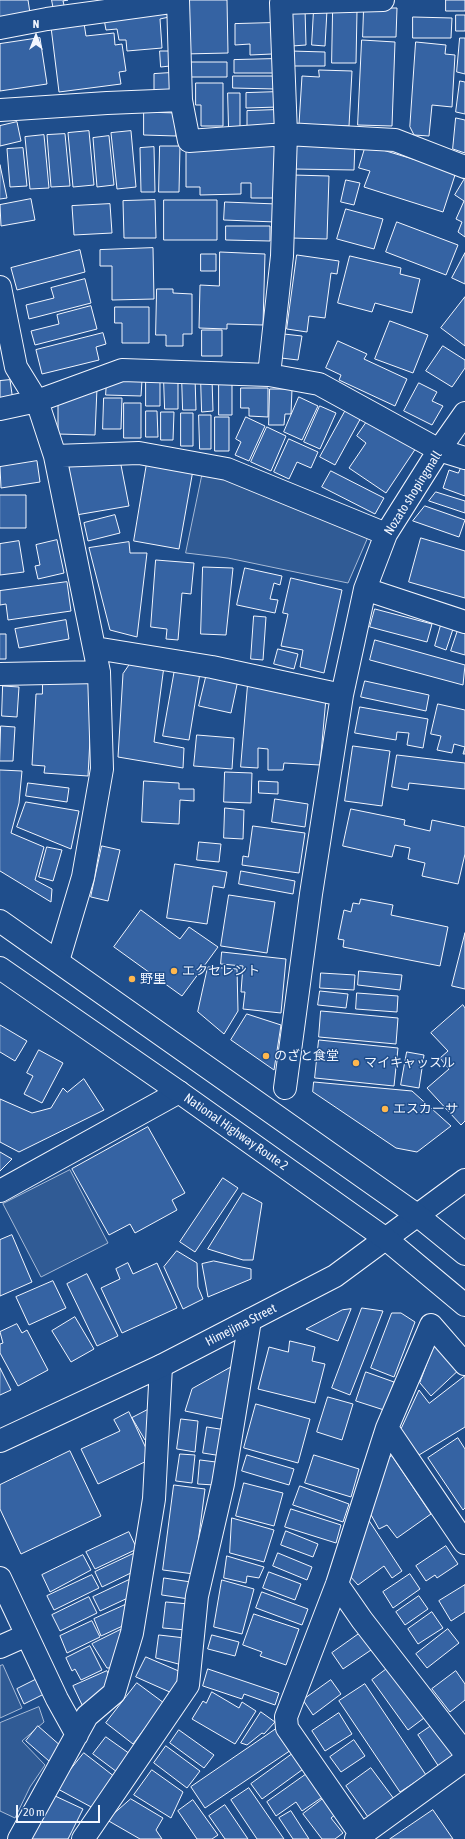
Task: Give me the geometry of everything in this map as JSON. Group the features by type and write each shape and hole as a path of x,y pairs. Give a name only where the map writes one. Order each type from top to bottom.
{"main road":[{"path":"269,375 282,256 286,134 282,3 383,0"},
{"path":"0,28 48,19 178,1 182,100 189,141 286,134 395,140 465,167"},
{"path":"0,110 182,100"},
{"path":"0,287 16,367 37,400 55,456 99,672 102,769 83,877 58,961"},
{"path":"0,409 37,400 122,370 269,375 318,384 439,450 465,458"},
{"name":"Nozato shopingmall","path":"285,1088 311,894 342,695 365,590 386,534 439,450 465,413"},
{"path":"55,456 139,453 227,469 386,534"},
{"path":"365,590 465,622"},
{"path":"95,648 212,667 342,695"},
{"path":"0,674 99,672"},
{"path":"0,921 417,1215 465,1254"},
{"name":"National Highway Route 2","path":"0,968 179,1092 386,1239 465,1305"},
{"path":"0,1191 179,1092"},
{"name":"Himejima Street","path":"0,1441 161,1366 335,1276 465,1180"},
{"path":"83,1839 188,1685 197,1596 223,1484 250,1320"},
{"path":"465,1364 431,1325 387,1428 338,1584 286,1717 287,1728 359,1837 465,1760"},
{"path":"19,1839 87,1716 114,1693 132,1633 154,1499 161,1366"},
{"path":"387,1428 465,1543"},
{"path":"0,1578 57,1699 77,1735"},
{"path":"338,1584 362,1620 465,1753"},
{"path":"0,1647 27,1635"}],"shaded area":[{"path":"202,476 234,480 368,537 348,583 228,558 186,553"},
{"path":"70,1170 108,1243 41,1277 3,1204"},
{"path":"3,1665 22,1708 0,1718 0,1666"},
{"path":"39,1707 44,1722 22,1741 45,1765 30,1787 15,1818 0,1811 0,1723"}],"building":[{"path":"0,0 28,0 30,13 0,17"},
{"path":"52,0 68,0 63,1 65,9 54,11"},
{"path":"183,0 227,0 228,53 184,54"},
{"path":"446,0 465,0 465,11 446,11"},
{"path":"364,8 397,8 396,37 363,37"},
{"path":"291,9 305,9 306,45 292,46"},
{"path":"314,9 327,10 325,46 312,45"},
{"path":"167,10 169,17 160,19 162,48 127,51 126,40 119,40 117,29 106,30 104,19"},
{"path":"333,10 357,11 356,63 332,63"},
{"path":"456,15 465,15 465,31 456,31"},
{"path":"413,17 452,18 451,38 413,38"},
{"path":"84,23 86,36 114,33 115,45 122,44 126,71 119,72 121,84 59,92 51,27"},
{"path":"271,23 272,54 250,55 250,44 235,45 235,24"},
{"path":"40,38 47,84 0,91 0,44"},
{"path":"460,38 465,38 465,74 457,72"},
{"path":"362,40 395,42 392,126 358,125"},
{"path":"416,42 446,45 445,54 455,55 452,107 432,105 429,136 414,135 410,127"},
{"path":"160,51 169,51 170,66 161,67"},
{"path":"291,51 325,52 325,66 291,66"},
{"path":"273,59 273,73 234,73 234,60"},
{"path":"190,62 227,62 227,77 191,77"},
{"path":"319,70 352,71 349,126 299,124 302,76 319,77"},
{"path":"170,73 171,91 154,92 154,74"},
{"path":"233,76 275,76 275,89 233,88"},
{"path":"460,81 465,82 465,114 456,112"},
{"path":"196,83 223,83 223,126 201,126 201,105 196,105"},
{"path":"278,92 278,107 246,108 246,93"},
{"path":"228,93 240,93 240,129 229,129"},
{"path":"275,110 276,126 247,127 247,111"},
{"path":"144,112 177,113 176,136 144,135"},
{"path":"456,118 465,120 465,153 453,149"},
{"path":"17,122 21,141 0,146 0,126"},
{"path":"89,131 94,185 73,187 68,133"},
{"path":"131,131 136,187 117,189 111,133"},
{"path":"65,134 70,186 51,187 47,135"},
{"path":"44,135 49,188 30,189 25,137"},
{"path":"109,136 114,185 97,187 93,138"},
{"path":"294,141 355,142 354,170 293,169"},
{"path":"275,145 276,198 251,198 251,183 241,183 241,194 200,195 200,187 186,187 186,146"},
{"path":"366,145 456,172 443,212 364,187 370,171 359,168"},
{"path":"160,146 180,146 179,192 159,192"},
{"path":"154,147 155,192 141,192 140,148"},
{"path":"23,148 27,186 10,187 7,149"},
{"path":"0,165 7,198 0,199"},
{"path":"293,175 329,176 327,239 291,238"},
{"path":"465,178 465,237 458,232 462,222 456,219 464,201 455,195"},
{"path":"346,180 360,183 354,205 341,202"},
{"path":"31,199 35,220 1,226 0,205"},
{"path":"155,200 156,238 124,238 123,201"},
{"path":"164,200 217,200 217,240 164,240"},
{"path":"225,202 277,204 276,222 224,220"},
{"path":"110,204 112,233 74,235 72,206"},
{"path":"346,209 383,219 374,249 337,239"},
{"path":"397,222 458,245 446,275 386,252"},
{"path":"226,226 270,226 270,241 226,240"},
{"path":"153,248 154,299 112,300 112,266 100,266 100,250"},
{"path":"80,250 85,272 17,290 11,268"},
{"path":"220,252 265,254 263,325 227,324 227,329 199,328 200,285 219,286"},
{"path":"465,253 465,284 452,278"},
{"path":"201,254 216,254 216,271 201,271"},
{"path":"297,255 339,261 337,274 331,273 325,318 309,316 307,332 287,329"},
{"path":"350,256 401,268 400,274 420,279 412,313 375,303 372,312 338,303"},
{"path":"85,279 91,303 29,319 26,305 54,298 51,288"},
{"path":"157,289 173,289 173,293 192,294 192,334 183,334 183,346 166,346 166,335 156,335"},
{"path":"465,297 465,346 441,328"},
{"path":"91,306 97,329 35,345 31,331 59,324 57,315"},
{"path":"115,307 149,307 149,343 122,343 122,323 115,323"},
{"path":"390,321 428,335 413,373 375,359"},
{"path":"202,330 222,330 222,356 202,356"},
{"path":"103,333 106,344 96,347 99,360 42,374 36,350"},
{"path":"284,334 302,336 298,360 281,358"},
{"path":"338,341 367,354 364,359 407,379 395,406 339,380 341,375 326,368"},
{"path":"443,346 465,360 465,368 452,387 426,371"},
{"path":"146,376 160,376 160,406 146,406"},
{"path":"182,377 195,377 196,410 183,410"},
{"path":"201,379 212,379 213,411 202,412"},
{"path":"10,380 13,401 0,403 0,381"},
{"path":"107,380 142,380 141,396 106,395"},
{"path":"164,380 178,380 178,409 165,409"},
{"path":"219,380 232,381 232,415 219,415"},
{"path":"419,383 437,392 432,401 443,406 432,425 404,411"},
{"path":"97,388 95,435 58,434 58,399"},
{"path":"241,388 268,388 268,417 249,416 249,408 241,408"},
{"path":"270,389 292,389 291,414 285,414 284,425 269,425"},
{"path":"299,397 318,406 302,440 284,432"},
{"path":"104,398 122,398 121,429 103,429"},
{"path":"124,403 141,403 141,438 124,438"},
{"path":"320,406 336,413 320,449 304,442"},
{"path":"348,406 363,414 335,465 320,457"},
{"path":"146,411 157,411 158,437 146,437"},
{"path":"161,412 174,412 173,440 161,440"},
{"path":"181,413 193,413 193,446 181,446"},
{"path":"199,415 211,415 211,449 200,449"},
{"path":"215,417 229,417 229,451 215,451"},
{"path":"246,417 265,426 249,461 235,455 241,442 236,439"},
{"path":"368,420 416,448 386,493 349,468 366,443 357,436"},
{"path":"267,427 286,436 271,471 251,462"},
{"path":"289,439 318,452 311,468 297,462 289,479 274,472"},
{"path":"120,460 129,506 76,515 68,462"},
{"path":"37,461 40,482 1,488 0,467"},
{"path":"147,463 193,470 179,549 134,541"},
{"path":"461,468 465,469 465,496 443,488 449,470 458,473"},
{"path":"331,471 384,498 375,514 322,487"},
{"path":"436,492 465,501 465,513 429,501"},
{"path":"0,495 26,495 26,528 0,528"},
{"path":"425,506 465,520 459,537 413,521"},
{"path":"115,515 120,533 88,541 84,523"},
{"path":"421,538 465,551 465,598 409,582"},
{"path":"57,540 64,573 38,579 35,566 40,565 36,545"},
{"path":"19,541 24,572 0,575 0,544"},
{"path":"129,542 130,553 147,553 137,637 110,630 89,548"},
{"path":"156,560 194,563 191,594 182,593 178,640 166,639 167,629 151,627"},
{"path":"203,567 233,568 226,635 201,634"},
{"path":"245,568 282,576 280,585 274,583 270,599 278,600 275,613 237,605"},
{"path":"291,578 342,590 324,673 300,667 303,650 281,646 288,614 283,613"},
{"path":"67,582 71,611 8,620 6,604 0,605 0,591"},
{"path":"375,609 432,624 427,642 370,627"},
{"path":"254,616 266,617 263,660 251,659"},
{"path":"66,620 69,639 19,648 15,629"},
{"path":"441,625 453,629 446,650 435,646"},
{"path":"459,627 465,629 465,655 451,651"},
{"path":"0,634 6,634 6,659 0,659"},
{"path":"375,640 465,665 463,685 370,660"},
{"path":"278,649 298,654 294,669 274,664"},
{"path":"130,664 164,666 154,742 184,748 183,768 118,757 123,674"},
{"path":"175,669 200,673 189,740 163,736"},
{"path":"207,673 238,680 231,713 199,706"},
{"path":"43,680 93,683 88,776 44,773 45,766 32,765 36,694 42,694"},
{"path":"365,681 429,695 426,711 361,697"},
{"path":"248,684 326,698 320,765 284,763 283,770 268,770 268,749 258,748 258,768 241,767"},
{"path":"3,686 19,687 17,717 2,716"},
{"path":"438,704 465,710 465,747 454,744 452,753 437,750 441,736 431,734"},
{"path":"360,707 428,719 423,748 407,745 409,733 397,732 396,740 355,733"},
{"path":"1,726 15,727 13,761 0,761"},
{"path":"197,735 234,738 232,769 194,766"},
{"path":"353,746 390,751 382,806 345,801"},
{"path":"397,755 465,763 465,789 409,783 408,790 392,787"},
{"path":"0,770 22,771 19,803 11,833 44,847 35,880 52,889 51,902 0,871"},
{"path":"225,772 252,773 251,803 224,802"},
{"path":"144,781 179,783 179,789 194,789 194,801 180,800 179,824 142,822"},
{"path":"259,781 278,782 278,794 259,793"},
{"path":"28,783 69,788 67,802 26,796"},
{"path":"275,799 308,804 305,827 272,822"},
{"path":"26,802 79,811 71,849 17,827"},
{"path":"225,808 244,810 243,839 224,838"},
{"path":"351,809 405,820 404,825 430,831 432,820 465,827 465,854 458,884 422,876 425,863 408,859 410,848 395,845 392,857 343,846"},
{"path":"253,826 305,833 299,873 242,865 243,856 248,857"},
{"path":"199,842 221,844 219,862 197,860"},
{"path":"102,846 120,850 108,901 91,897"},
{"path":"47,847 62,850 53,881 39,877"},
{"path":"175,864 227,872 224,888 213,886 207,924 167,918"},
{"path":"241,871 295,881 293,894 239,884"},
{"path":"229,895 275,902 267,953 221,946"},
{"path":"361,899 393,905 391,915 448,927 440,966 343,947 344,940 338,939 344,910 351,912 353,903 359,904"},
{"name":"エクセレント","path":"141,910 180,939 189,927 218,947 182,996 114,947"},
{"path":"465,933 465,989 452,986"},
{"path":"222,952 286,959 281,1013 243,1009 245,992 241,992 243,966 221,964"},
{"path":"208,967 237,969 238,1011 224,1034 198,1012"},
{"path":"359,971 402,975 400,990 358,985"},
{"path":"321,973 355,975 354,990 320,988"},
{"path":"320,991 348,994 346,1008 318,1005"},
{"path":"357,993 398,996 397,1012 356,1009"},
{"path":"463,1005 465,1008 465,1121 461,1125 427,1088 449,1069 440,1058 448,1051 431,1033"},
{"path":"321,1011 398,1018 396,1044 319,1037"},
{"path":"247,1014 281,1025 274,1070 231,1040"},
{"path":"0,1025 27,1041 15,1061 0,1052"},
{"name":"マイキャッスル","path":"319,1040 398,1048 394,1086 315,1078"},
{"path":"39,1050 63,1063 42,1103 24,1094 33,1076 27,1073"},
{"path":"407,1052 424,1055 419,1088 401,1085"},
{"path":"84,1079 104,1110 19,1152 0,1142 0,1099 32,1113 51,1108 63,1088 67,1092"},
{"name":"エスカーサ","path":"314,1082 412,1091 451,1126 417,1152 396,1148 313,1092"},
{"path":"148,1127 185,1193 172,1200 177,1210 135,1233 130,1224 109,1235 72,1169"},
{"path":"0,1152 12,1159 0,1171"},
{"path":"223,1178 238,1188 195,1252 180,1242"},
{"path":"243,1193 262,1203 253,1260 243,1260 208,1249"},
{"path":"12,1235 32,1282 0,1296 0,1240"},
{"path":"177,1251 197,1263 198,1287 203,1299 183,1309 164,1267"},
{"path":"214,1261 251,1269 251,1279 208,1297 202,1264"},
{"path":"128,1263 133,1274 157,1263 177,1308 122,1333 101,1288 120,1279 116,1269"},
{"path":"87,1274 118,1336 97,1346 67,1284"},
{"path":"53,1281 66,1308 29,1325 16,1297"},
{"path":"362,1308 383,1311 350,1395 332,1388"},
{"path":"351,1309 338,1341 306,1329 342,1310"},
{"path":"392,1313 401,1313 415,1322 394,1377 371,1368"},
{"path":"75,1317 94,1349 71,1362 52,1331"},
{"path":"17,1324 22,1333 27,1330 48,1370 18,1386 0,1353 0,1344 3,1343 0,1332"},
{"path":"436,1340 463,1366 431,1396 420,1383"},
{"path":"290,1341 315,1347 312,1361 325,1364 315,1403 258,1389 269,1347 288,1352"},
{"path":"235,1365 223,1419 185,1411 192,1389"},
{"path":"0,1368 11,1390 0,1395"},
{"path":"366,1372 394,1382 384,1410 356,1401"},
{"path":"465,1376 465,1427 419,1455 400,1431 419,1390 429,1403"},
{"path":"328,1397 353,1404 342,1440 317,1432"},
{"path":"256,1404 310,1419 298,1463 244,1448"},
{"path":"157,1405 155,1433 145,1440 132,1418"},
{"path":"129,1412 151,1459 98,1484 81,1449 120,1431 114,1420"},
{"path":"181,1419 198,1421 195,1452 177,1449"},
{"path":"207,1427 226,1430 222,1456 203,1453"},
{"path":"458,1438 465,1449 465,1508 463,1510 428,1458"},
{"path":"70,1451 101,1516 21,1554 0,1509 0,1485"},
{"path":"180,1454 195,1455 192,1483 176,1481"},
{"path":"247,1455 294,1469 289,1485 242,1471"},
{"path":"314,1455 359,1469 351,1497 305,1483"},
{"path":"392,1456 431,1514 397,1538 387,1525 379,1529 370,1513 388,1458"},
{"path":"200,1460 216,1462 214,1485 198,1484"},
{"path":"244,1483 283,1493 274,1526 236,1516"},
{"path":"174,1485 205,1489 194,1574 163,1570"},
{"path":"300,1486 349,1504 343,1522 293,1505"},
{"path":"291,1509 341,1525 336,1543 285,1527"},
{"path":"232,1518 274,1530 264,1562 230,1553"},
{"path":"368,1519 402,1571 392,1578 384,1566 358,1585 349,1575"},
{"path":"286,1531 318,1544 313,1557 281,1545"},
{"path":"129,1532 137,1549 95,1569 86,1552"},
{"path":"446,1546 458,1564 437,1578 435,1575 426,1581 416,1566"},
{"path":"278,1553 312,1567 307,1580 273,1566"},
{"path":"133,1554 139,1567 137,1570 102,1587 95,1572"},
{"path":"83,1555 91,1570 50,1592 42,1575"},
{"path":"227,1556 264,1567 259,1578 247,1576 246,1583 224,1578"},
{"path":"269,1572 301,1584 295,1600 263,1588"},
{"path":"410,1574 420,1589 393,1608 383,1592"},
{"path":"92,1575 99,1588 54,1610 47,1596"},
{"path":"164,1578 191,1582 189,1599 162,1595"},
{"path":"129,1580 135,1593 132,1596 100,1611 93,1597"},
{"path":"222,1580 254,1589 242,1634 214,1627"},
{"path":"465,1585 465,1612 451,1621 439,1601"},
{"path":"262,1592 308,1609 302,1625 256,1608"},
{"path":"419,1596 428,1609 405,1625 396,1612"},
{"path":"89,1597 97,1613 60,1631 52,1615"},
{"path":"166,1602 189,1604 186,1630 163,1628"},
{"path":"125,1605 129,1623 101,1636 94,1619"},
{"path":"432,1612 443,1628 418,1644 408,1629"},
{"path":"254,1614 299,1629 286,1665 260,1656 262,1652 243,1645"},
{"path":"92,1621 100,1637 67,1653 60,1636"},
{"path":"122,1629 115,1668 107,1668 92,1644"},
{"path":"448,1629 459,1643 427,1668 416,1654"},
{"path":"363,1631 374,1648 343,1669 332,1653"},
{"path":"159,1635 185,1638 182,1665 156,1658"},
{"path":"212,1635 239,1642 235,1656 208,1649"},
{"path":"90,1646 102,1670 81,1680 75,1669 72,1671 66,1658"},
{"path":"146,1657 181,1672 172,1693 136,1677"},
{"path":"388,1668 424,1718 408,1730 372,1680"},
{"path":"208,1669 279,1693 275,1705 244,1694 242,1699 203,1686"},
{"path":"107,1671 114,1685 85,1711 73,1686"},
{"path":"456,1671 465,1684 465,1700 450,1712 432,1689"},
{"path":"37,1679 44,1694 24,1704 17,1689"},
{"path":"331,1680 341,1694 313,1715 303,1700"},
{"path":"137,1683 164,1703 133,1744 106,1723"},
{"path":"365,1684 426,1775 400,1792 339,1701"},
{"path":"212,1692 239,1708 242,1702 256,1711 235,1744 192,1719 203,1701 206,1703"},
{"path":"261,1712 275,1722 264,1734 262,1733 247,1745 241,1743"},
{"path":"339,1713 352,1734 325,1751 312,1731"},
{"path":"434,1724 455,1756 439,1767 418,1735"},
{"path":"38,1726 62,1747 49,1761 26,1741"},
{"path":"276,1729 291,1750 205,1808 191,1787"},
{"path":"179,1730 214,1755 204,1768 170,1743"},
{"path":"106,1737 130,1754 117,1772 93,1754"},
{"path":"354,1740 365,1756 341,1772 330,1757"},
{"path":"166,1746 200,1771 187,1788 154,1763"},
{"path":"295,1752 306,1767 262,1799 251,1784"},
{"path":"84,1753 115,1777 93,1808 56,1788"},
{"path":"371,1768 394,1799 368,1817 346,1786"},
{"path":"152,1770 183,1792 171,1818 134,1795"},
{"path":"308,1773 324,1796 302,1811 296,1802 276,1816 267,1802"},
{"path":"249,1788 284,1839 257,1839 231,1800"},
{"path":"53,1795 83,1809 68,1839 31,1839"},
{"path":"324,1798 336,1814 331,1818 343,1833 335,1839 322,1839 303,1814"},
{"path":"131,1799 163,1818 156,1830 162,1839 140,1839 107,1820"},
{"path":"193,1800 218,1835 212,1839 197,1839 178,1811"},
{"path":"225,1805 248,1839 225,1839 209,1816"},
{"path":"433,1810 453,1839 390,1839"},
{"path":"291,1811 309,1839 293,1839 279,1818"}],"place":[{"name":"エクセレント","path":"174,971"},
{"name":"野里","path":"132,979"},
{"name":"のざと食堂","path":"266,1056"},
{"name":"マイキャッスル","path":"356,1063"},
{"name":"エスカーサ","path":"385,1109"}]}
